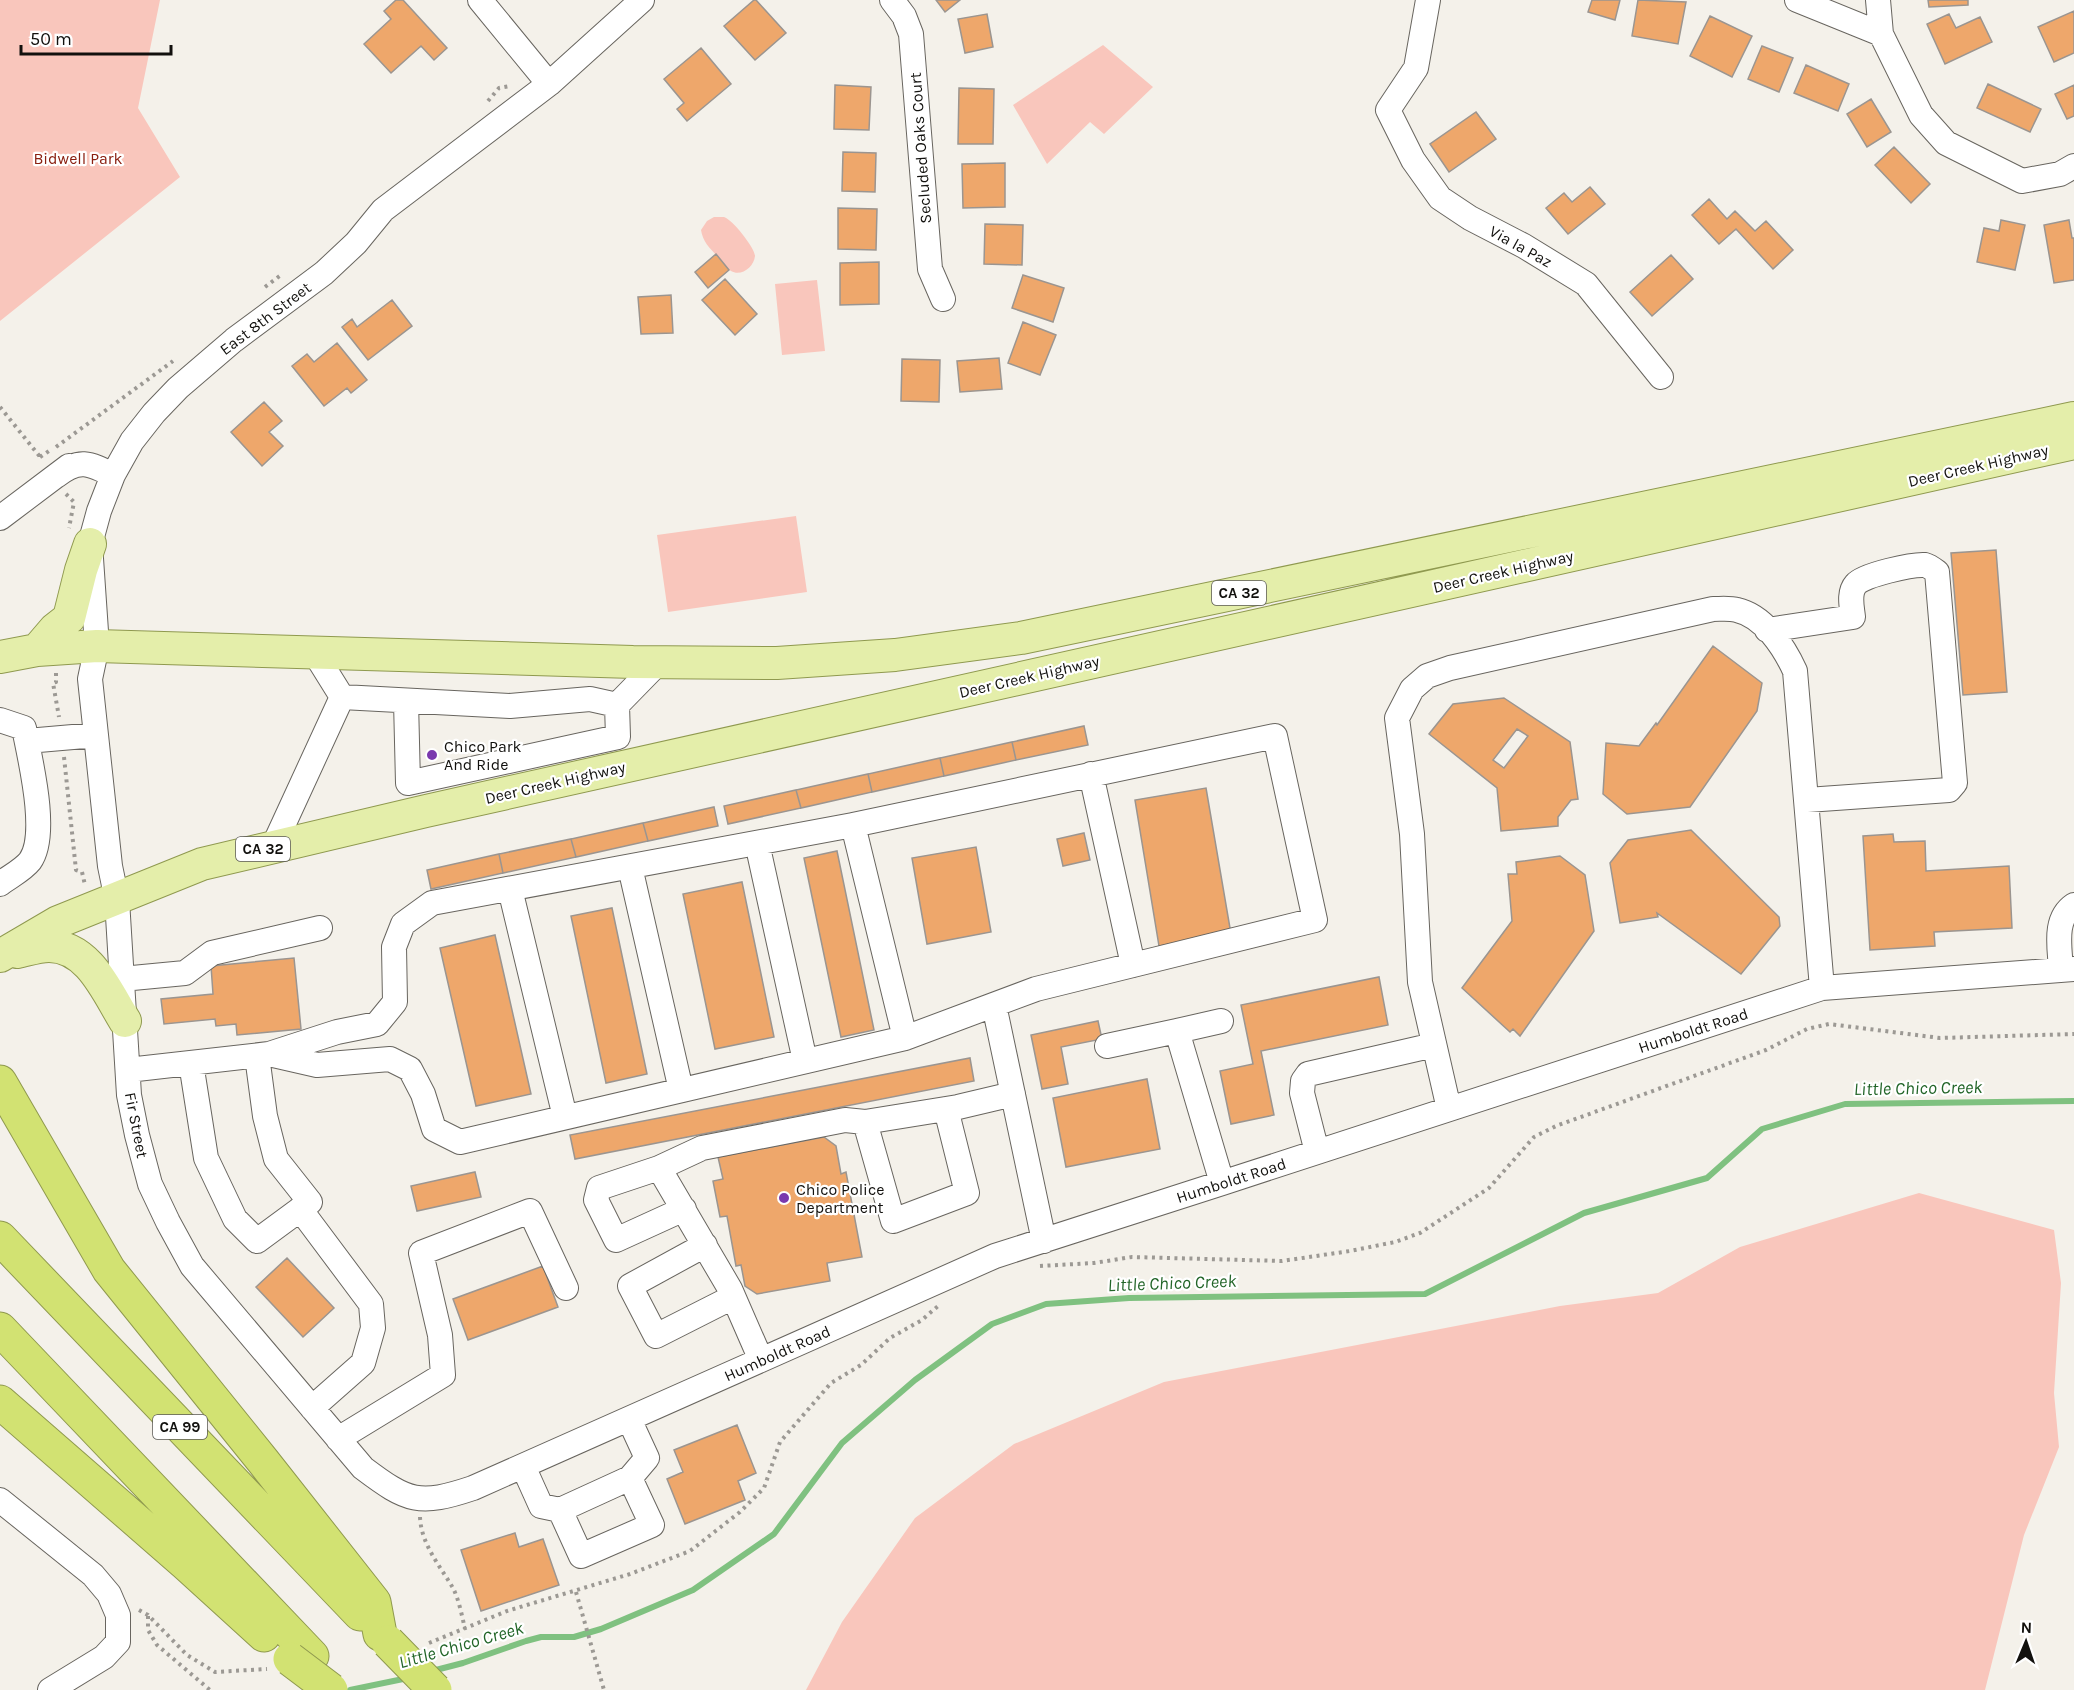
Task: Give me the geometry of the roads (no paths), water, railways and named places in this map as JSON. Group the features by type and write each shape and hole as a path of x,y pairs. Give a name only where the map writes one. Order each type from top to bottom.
{"highway":[{"path":"0,1083 108,1270 374,1602 384,1638"},
{"name":"CA 99","path":"0,1238 435,1690"},
{"path":"0,1329 290,1662 344,1690"},
{"path":"0,1402 186,1564 290,1662 331,1690"}],"main road":[{"name":"Deer Creek Highway","path":"97,646 659,662 788,662 895,655 1022,638 2074,418"},
{"name":"Deer Creek Highway","path":"0,953 58,921 117,900 202,864 426,811 2074,443"},
{"path":"37,650 55,629 69,618 90,544"},
{"name":"CA 32","path":"0,657 37,650 97,646"},
{"path":"0,953 49,945 72,950 92,967 125,1021"}],"street":[{"path":"480,0 549,84"},
{"name":"East 8th Street","path":"97,646 90,544 99,511 113,475 132,441 154,413 178,388 234,340 324,273 356,243 382,210 549,84 642,0"},
{"name":"Secluded Oaks Court","path":"892,0 904,16 911,34 930,269 943,299"},
{"name":"Via la Paz","path":"1428,0 1416,68 1388,110 1413,160 1440,198 1470,218 1524,246 1586,284 1661,377"},
{"path":"1797,0 1881,34"},
{"path":"1878,0 1881,34 1921,115 1946,142 2022,181 2060,174 2074,166"},
{"path":"0,518 69,466 79,463 92,464 113,475"},
{"path":"1767,630 1853,617 1851,594 1856,584 1866,578 1915,566 1927,565 1937,572 1955,783 1953,787 1949,790 1807,800"},
{"path":"1449,1109 1420,982 1412,834 1397,718 1412,689 1427,676 1450,668 1713,609 1737,610 1756,618 1787,652 1795,671 1822,988"},
{"name":"Fir Street","path":"97,646 90,679 110,866 117,900 129,1095 150,1185 192,1266 338,1439 363,1468 391,1489 419,1499"},
{"path":"314,652 342,697"},
{"path":"408,783 618,737 617,705 659,662"},
{"path":"342,697 510,706 590,699 617,705"},
{"path":"273,847 342,697"},
{"path":"406,700 408,783 426,811"},
{"path":"0,720 24,728 38,811 38,841 29,861 0,884"},
{"path":"27,741 96,735"},
{"path":"128,1070 263,1055 337,1032 377,1024 395,1002 394,947 403,924 432,903 853,825 1275,736 1315,920 1036,989 905,1038 460,1142 434,1130 423,1094 410,1069 390,1059 318,1065 263,1055"},
{"path":"1091,774 1133,965"},
{"path":"853,825 905,1038"},
{"path":"757,843 805,1061"},
{"path":"630,867 681,1090"},
{"path":"510,889 565,1117"},
{"path":"2067,970 2059,928 2067,910 2074,905"},
{"path":"122,979 185,973 212,952 320,928"},
{"name":"Humboldt Road","path":"419,1499 442,1498 473,1488 995,1256 1822,988 2067,970"},
{"path":"994,1005 1044,1241"},
{"path":"1107,1046 1221,1021"},
{"path":"1177,1031 1222,1183"},
{"path":"1317,1152 1302,1093 1303,1081 1308,1074 1434,1045"},
{"path":"190,1063 206,1158 235,1219 257,1241 310,1202 276,1159 265,1116 263,1055"},
{"path":"684,1209 616,1240 596,1200 599,1188 659,1168 702,1148 845,1120 865,1122 946,1109 1013,1094"},
{"path":"865,1122 893,1221 967,1193 946,1109"},
{"path":"659,1168 733,1297 761,1360"},
{"path":"300,1209 371,1304 373,1328 363,1363 312,1408"},
{"path":"338,1439 443,1375 440,1335 421,1252 530,1211 566,1288"},
{"path":"705,1245 630,1286 656,1336 733,1297"},
{"path":"523,1466 541,1506 560,1509 630,1478 647,1458 629,1419"},
{"path":"560,1509 581,1556 652,1525 630,1478"},
{"path":"0,1500 93,1575 109,1594 118,1615 118,1642 104,1657 50,1690"}],"waterway":[{"name":"Little Chico Creek","path":"432,1671 541,1637 574,1637 601,1629 693,1590 774,1534 842,1443 915,1380 992,1324 1046,1304 1129,1298 1425,1294 1584,1213 1707,1178 1762,1129 1845,1104 2074,1101"},
{"name":"Little Chico Creek","path":"350,1690 408,1678"}],"place":[{"name":"Chico Park And Ride","path":"432,755"},
{"name":"Chico Police Department","path":"784,1198"}],"park label":[{"name":"Bidwell Park","path":"78,158"}]}
